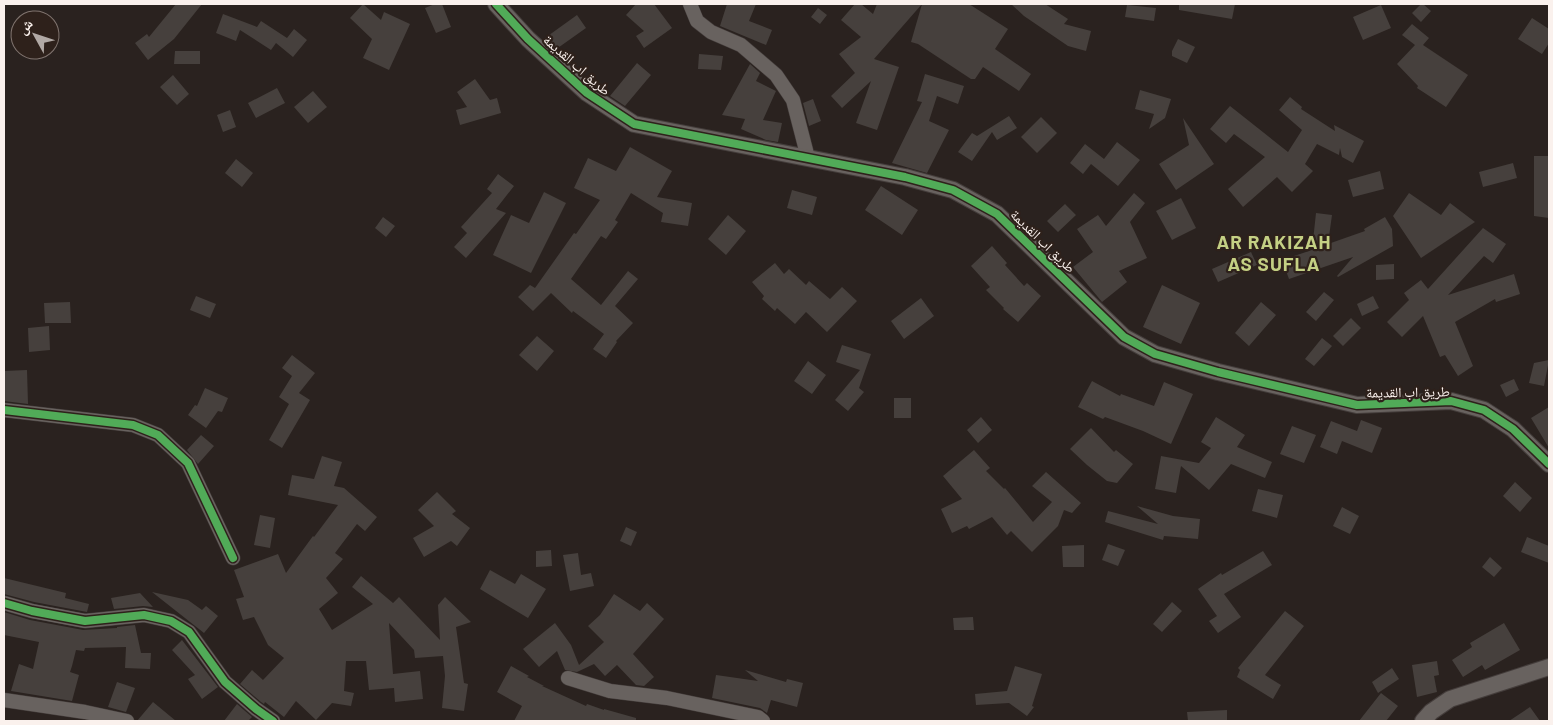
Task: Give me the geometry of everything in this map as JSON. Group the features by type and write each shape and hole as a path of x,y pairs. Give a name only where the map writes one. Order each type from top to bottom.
{"street":[{"name":"طريق اب القديمة","path":"496,4 528,39 587,94 634,124 921,181 953,190 997,214 1124,337 1155,354 1218,372 1358,405 1451,402 1484,410 1513,429 1549,464"},
{"path":"690,4 697,21 711,32 741,45 776,75 793,100 808,158"},
{"path":"4,410 133,425 158,435 188,463 233,558"},
{"path":"4,603 32,611 85,621 144,615 171,621 189,632 225,682 273,721"},
{"path":"1423,721 1431,712 1450,699 1549,667"},
{"path":"568,678 610,691 667,698 758,717 763,721"},
{"path":"4,700 85,712 127,721"}],"building":[{"path":"176,4 202,4 174,39 148,60 135,43 147,34 149,37"},
{"path":"363,4 381,20 384,12 410,24 389,70 363,58 372,39 350,18"},
{"path":"435,4 442,4 451,27 436,33 425,8"},
{"path":"636,4 654,4 672,28 644,48 636,36 644,31 626,15"},
{"path":"727,4 756,4 749,21 772,30 766,45 720,26"},
{"path":"855,4 861,4 873,14 877,4 922,4 874,59 899,67 877,130 856,123 871,81 842,108 831,96 855,73 839,54 861,37 841,20"},
{"path":"922,4 969,4 1008,29 995,49 1031,74 1019,91 983,67 975,79 971,79 918,44 911,42"},
{"path":"1011,4 1045,4 1068,19 1064,24 1091,31 1086,51 1068,46 1024,16"},
{"path":"1179,4 1235,4 1232,19 1179,10"},
{"path":"1421,4 1431,11 1421,22 1412,13"},
{"path":"1127,5 1156,8 1154,21 1125,17"},
{"path":"1381,5 1391,28 1363,40 1353,17"},
{"path":"818,8 827,15 820,24 811,17"},
{"path":"223,14 257,27 261,21 287,38 294,29 307,40 293,57 276,43 271,50 240,30 236,41 216,33"},
{"path":"577,15 586,28 555,50 545,38"},
{"path":"1532,18 1549,29 1549,43 1542,54 1518,39"},
{"path":"1412,24 1429,38 1423,45 1468,75 1446,107 1417,88 1418,86 1397,64 1415,45 1402,35"},
{"path":"1178,39 1195,47 1187,63 1172,56 1172,51"},
{"path":"175,51 200,51 200,64 174,64"},
{"path":"699,54 723,56 721,70 698,69"},
{"path":"637,63 651,75 625,106 610,96"},
{"path":"750,64 760,73 756,81 776,91 763,120 782,123 778,142 766,140 741,129 745,119 722,115"},
{"path":"925,74 964,86 958,104 937,96 929,121 949,130 927,173 892,163 922,102 917,101"},
{"path":"173,75 189,94 177,105 160,87"},
{"path":"475,79 490,100 497,98 501,113 460,125 456,110 467,107 457,92"},
{"path":"277,88 285,103 256,118 248,103"},
{"path":"1140,90 1171,99 1165,118 1149,129 1154,114 1135,109"},
{"path":"313,91 327,107 308,123 294,107"},
{"path":"1290,97 1302,107 1301,109 1335,131 1334,125 1364,141 1353,163 1342,157 1340,148 1339,155 1317,144 1305,164 1313,171 1292,192 1277,177 1243,207 1228,189 1265,157 1234,134 1226,143 1210,129 1230,106 1288,152 1302,130 1279,110"},
{"path":"813,99 821,121 809,126 803,103"},
{"path":"230,110 236,127 223,132 217,115"},
{"path":"1009,116 1017,128 997,140 992,132 972,161 958,152 972,133 977,136"},
{"path":"1041,117 1057,133 1037,153 1021,137"},
{"path":"1183,118 1214,164 1176,190 1159,164 1189,145"},
{"path":"1117,142 1140,160 1118,186 1091,164 1083,174 1070,163 1085,144 1104,159"},
{"path":"630,147 672,171 657,197 692,203 688,226 661,222 663,213 631,193 615,220 618,222 606,239 601,236 571,279 601,305 628,271 638,279 615,306 633,323 616,341 606,358 593,349 604,334 573,311 572,313 551,293 533,311 518,297 530,285 535,288 600,200 574,188 588,158 616,171"},
{"path":"1534,156 1549,156 1549,218 1534,216"},
{"path":"236,159 253,173 242,187 225,173"},
{"path":"1513,163 1517,178 1483,187 1479,172"},
{"path":"1380,171 1384,189 1353,197 1348,180"},
{"path":"498,174 514,186 496,209 506,213 466,258 454,247 467,233 461,227 492,193 487,189"},
{"path":"881,186 918,210 902,235 865,210"},
{"path":"792,190 817,197 812,215 787,208"},
{"path":"544,192 566,203 531,273 493,255 511,215 529,223"},
{"path":"1134,193 1145,203 1130,222 1147,258 1119,271 1127,282 1102,302 1073,267 1093,252 1077,229 1098,215 1106,226"},
{"path":"1409,193 1441,215 1450,203 1475,222 1421,258 1393,216"},
{"path":"1181,198 1196,228 1172,240 1156,211"},
{"path":"1065,204 1076,215 1058,232 1047,221"},
{"path":"1316,213 1332,215 1328,244 1365,231 1364,229 1385,217 1392,229 1393,246 1338,277 1353,257 1289,279 1282,260 1312,250"},
{"path":"728,215 746,231 726,255 708,239"},
{"path":"383,217 395,226 386,237 375,228"},
{"path":"1483,228 1506,244 1493,263 1484,256 1448,295 1514,274 1520,294 1496,302 1495,299 1455,322 1473,366 1458,376 1445,355 1440,357 1423,316 1402,337 1387,322 1409,300 1404,293 1421,280 1428,289"},
{"path":"992,246 1007,263 1005,265 1024,286 1027,283 1041,296 1018,322 986,290 990,287 971,266"},
{"path":"1251,252 1257,265 1218,282 1212,269"},
{"path":"775,263 784,274 789,269 806,285 809,281 830,299 842,287 857,301 827,332 806,312 795,324 777,308 775,311 762,299 764,296 752,282"},
{"path":"1394,264 1394,279 1376,280 1376,265"},
{"path":"1162,285 1200,303 1181,344 1143,327"},
{"path":"1324,292 1334,300 1316,321 1306,312"},
{"path":"196,296 216,304 210,318 190,310"},
{"path":"1373,296 1379,308 1362,316 1357,304"},
{"path":"921,298 934,316 904,339 891,321"},
{"path":"70,302 71,323 45,323 44,303"},
{"path":"1261,302 1276,315 1249,346 1235,333"},
{"path":"1351,318 1361,328 1343,346 1333,336"},
{"path":"49,326 50,350 29,352 28,328"},
{"path":"537,336 554,351 537,371 519,355"},
{"path":"1322,338 1332,346 1314,366 1305,359"},
{"path":"842,345 871,354 859,388 864,392 848,411 835,400 860,370 836,362"},
{"path":"292,355 315,373 299,393 310,400 282,448 269,440 289,404 279,397 292,376 282,368"},
{"path":"1549,360 1544,386 1529,383 1534,363"},
{"path":"808,361 826,375 812,394 794,381"},
{"path":"27,370 28,404 4,401 4,371"},
{"path":"1514,379 1519,390 1506,397 1500,385"},
{"path":"1092,381 1120,396 1121,394 1154,406 1164,382 1193,394 1171,444 1105,417 1103,419 1078,407"},
{"path":"205,388 228,398 222,412 218,411 206,428 188,415 195,405 197,406"},
{"path":"894,398 911,398 911,418 894,418"},
{"path":"1549,407 1549,448 1531,418"},
{"path":"981,417 992,430 978,443 967,430"},
{"path":"1216,417 1245,435 1237,447 1272,462 1265,478 1231,464 1209,490 1181,466 1176,493 1155,489 1161,456 1199,463 1211,448 1201,442"},
{"path":"1361,420 1382,428 1372,453 1342,441 1337,454 1320,447 1331,421 1357,431"},
{"path":"1292,426 1316,435 1304,463 1280,454"},
{"path":"1091,428 1114,452 1116,450 1133,464 1117,483 1107,481 1070,449"},
{"path":"201,435 214,446 198,464 187,450"},
{"path":"974,450 990,468 986,471 1005,488 1033,522 1052,502 1032,486 1046,472 1081,503 1072,513 1064,510 1058,526 1032,552 1011,531 1007,535 992,517 969,529 967,526 952,533 941,509 962,499 943,476"},
{"path":"322,456 342,462 334,486 344,488 377,517 365,531 357,524 335,553 343,559 326,578 338,593 319,609 332,630 373,604 352,587 361,576 393,603 399,597 440,640 438,605 445,597 471,622 456,627 464,683 468,684 464,711 442,708 445,676 443,656 415,658 414,650 389,623 393,674 420,671 423,699 395,702 394,688 369,690 366,661 346,661 344,691 354,693 351,706 332,703 316,720 296,701 284,717 265,702 264,704 261,702 240,684 252,670 263,680 284,658 268,645 254,617 243,620 236,599 244,597 234,570 278,554 286,573 314,537 338,505 288,495 292,475 314,479"},
{"path":"1515,482 1532,498 1520,512 1503,496"},
{"path":"1258,489 1283,495 1277,518 1252,511"},
{"path":"437,492 456,511 452,514 470,528 457,546 451,541 424,557 413,538 434,526 418,510"},
{"path":"1137,506 1173,516 1200,519 1198,539 1164,536 1163,540 1105,522 1108,511 1158,524"},
{"path":"1342,507 1359,516 1350,534 1333,526"},
{"path":"260,515 275,518 270,548 254,545"},
{"path":"626,527 637,532 631,546 620,541"},
{"path":"1527,537 1549,546 1549,563 1521,552"},
{"path":"1108,544 1125,550 1118,566 1102,560"},
{"path":"1084,545 1084,567 1063,567 1062,546"},
{"path":"551,550 552,566 536,567 536,551"},
{"path":"1263,551 1272,565 1224,594 1241,617 1218,633 1209,621 1217,616 1198,589 1221,573 1222,575"},
{"path":"578,553 581,575 591,573 594,586 570,591 563,555"},
{"path":"1490,557 1502,568 1494,577 1482,567"},
{"path":"490,570 515,584 521,574 546,589 528,618 480,589"},
{"path":"4,578 66,593 65,598 89,604 87,612 4,594"},
{"path":"152,592 188,600 202,610 206,606 218,616 204,633"},
{"path":"140,593 153,607 143,606 114,609 111,598"},
{"path":"614,594 640,611 647,603 664,619 633,654 654,677 644,686 636,685 617,665 605,676 594,664 577,672 565,670 557,651 539,667 523,649 555,623 571,645 579,665 604,642 588,626 600,615"},
{"path":"1172,602 1182,611 1162,632 1153,624"},
{"path":"1285,611 1304,626 1265,675 1281,685 1273,699 1237,677 1240,670 1238,668"},
{"path":"4,612 30,620 83,630 135,625 141,653 151,653 150,669 125,668 126,647 85,648 84,651 76,650 70,672 79,675 72,701 11,691 19,664 33,669 39,642 4,635"},
{"path":"973,617 974,630 954,630 953,618"},
{"path":"1504,623 1520,650 1485,670 1482,665 1463,677 1452,660 1472,647 1470,643"},
{"path":"182,640 218,687 202,699 188,679 195,675 172,650"},
{"path":"1437,661 1439,675 1434,676 1437,692 1417,697 1412,665"},
{"path":"511,666 544,686 542,686 586,706 587,704 636,718 636,721 514,721 522,706 497,692"},
{"path":"1015,666 1042,674 1032,706 1034,707 1027,716 1009,703 976,705 975,694 1007,691"},
{"path":"1392,668 1399,679 1378,693 1372,682"},
{"path":"745,670 786,682 787,679 803,683 797,707 771,700 767,713 760,708 712,698 716,675 758,681"},
{"path":"117,682 135,688 126,712 108,707"},
{"path":"1381,693 1398,706 1386,721 1359,721"},
{"path":"153,702 176,721 137,721"},
{"path":"237,704 252,717 248,721 224,721"},
{"path":"1530,707 1540,721 1509,721"},
{"path":"1227,710 1227,721 1188,721 1187,712"}],"cycle path":[{"path":"496,4 528,39 587,93 634,124 905,177 953,190 997,214 1124,337 1155,354 1218,372 1357,405 1451,401 1484,410 1513,429 1549,464"},
{"path":"4,410 133,425 158,435 188,463 233,558"},
{"path":"4,603 32,611 85,621 144,615 171,621 189,632 225,682 273,721"}],"district":[{"name":"AR RAKIZAH AS SUFLA","path":"1274,253"}]}
